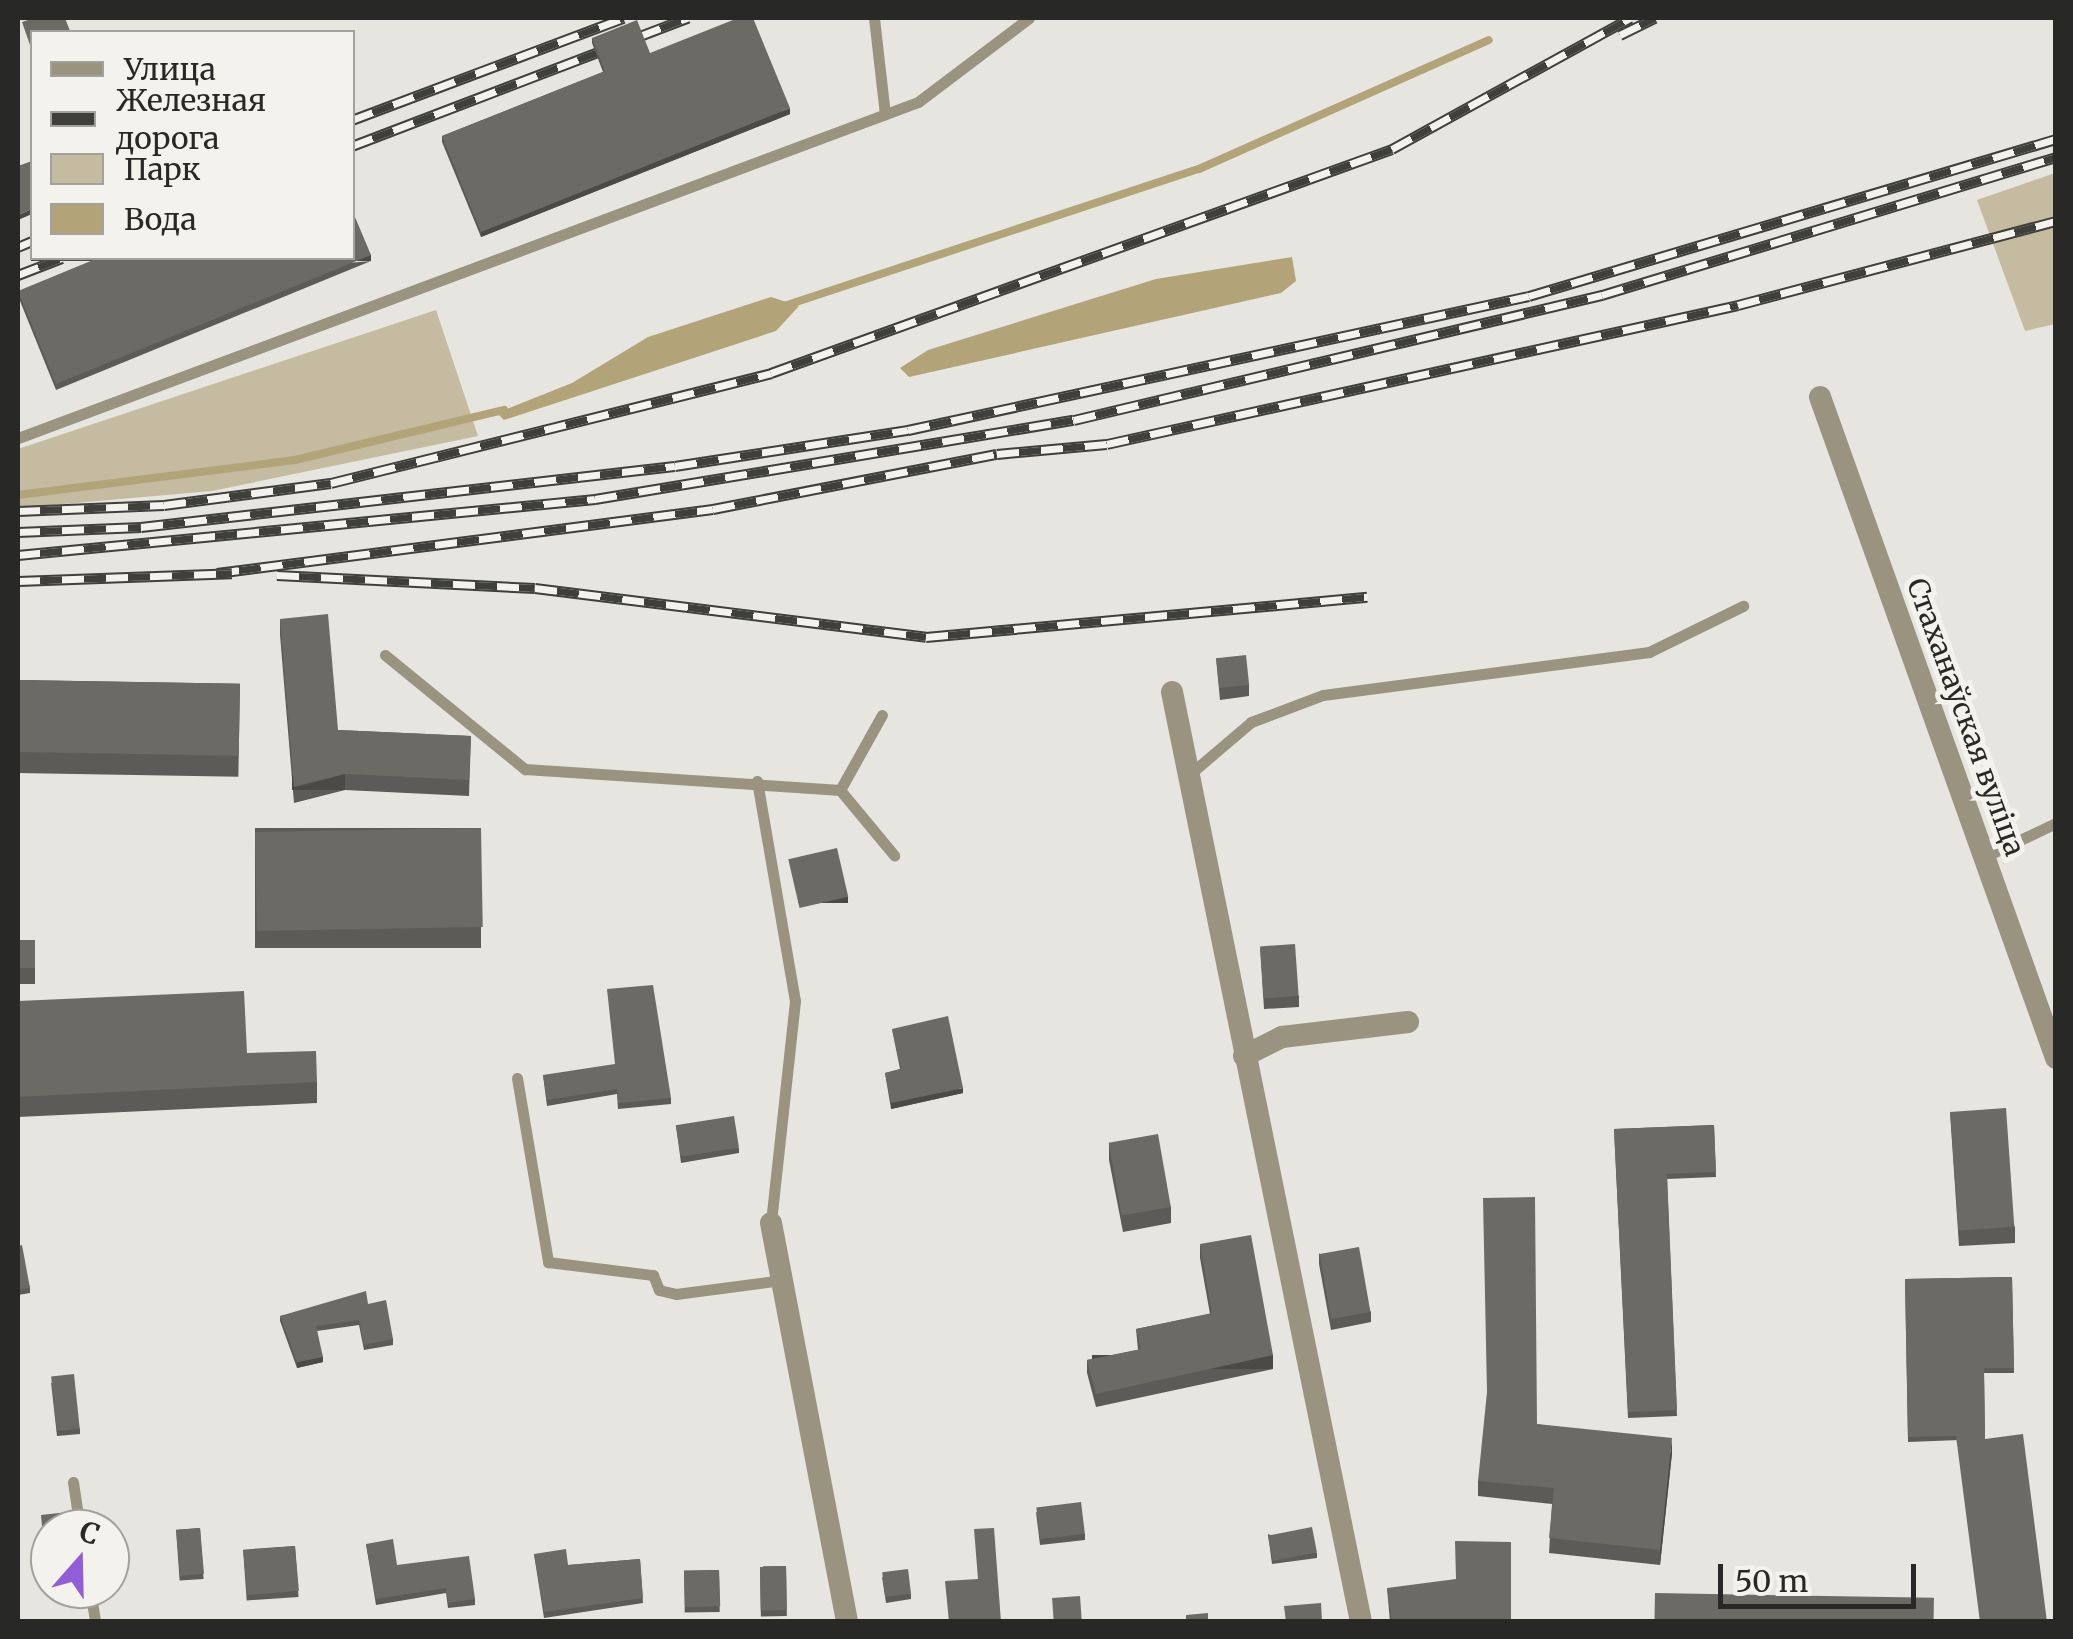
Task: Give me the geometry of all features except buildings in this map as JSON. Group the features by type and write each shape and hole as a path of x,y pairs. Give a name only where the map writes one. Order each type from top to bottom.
{"street":[{"name":"Стаханаўская вуліца","path":"1820,397 2056,1058"},
{"path":"1172,692 1362,1622"},
{"path":"1244,1056 1282,1037 1408,1022"},
{"path":"771,1222 847,1622"}],"lane":[{"path":"874,18 885,114"},
{"path":"18,438 918,102 1030,18"},
{"path":"1190,774 1250,722 1323,696 1649,652 1743,606"},
{"path":"385,655 525,769 757,781 840,790 894,855"},
{"path":"840,790 882,716"},
{"path":"757,781 795,1001 771,1222"},
{"path":"1984,858 2056,823"},
{"path":"516,1078 548,1262 653,1275 659,1290 676,1294 783,1280"},
{"path":"73,1482 77,1509"}],"green space":[{"path":"2055,173 2055,324 2025,331 1977,200"},
{"path":"436,310 478,436 212,491 18,508 18,449"}],"water":[{"path":"1292,257 1296,281 1281,293 909,377 900,368 928,350 1156,279"},
{"path":"771,297 799,306 776,331 504,420 497,413 572,383 648,337"}],"waterway":[{"path":"784,306 1199,169 1489,40"},
{"path":"18,495 295,460 504,410"}],"railway":[{"path":"355,119 623,18"},
{"path":"355,145 688,18"},
{"path":"18,511 164,505 331,483 771,373 1392,149 1630,18"},
{"path":"1620,35 1655,18"},
{"path":"18,532 141,527 675,466 908,430 1529,296 2056,139"},
{"path":"18,555 595,499 1074,420 1602,295 2056,157"},
{"path":"217,573 713,509 997,454 1107,444 1738,305 2056,221"},
{"path":"18,247 30,242"},
{"path":"18,275 57,260"},
{"path":"18,581 232,573"},
{"path":"277,575 535,588 926,637 1367,597"}]}
